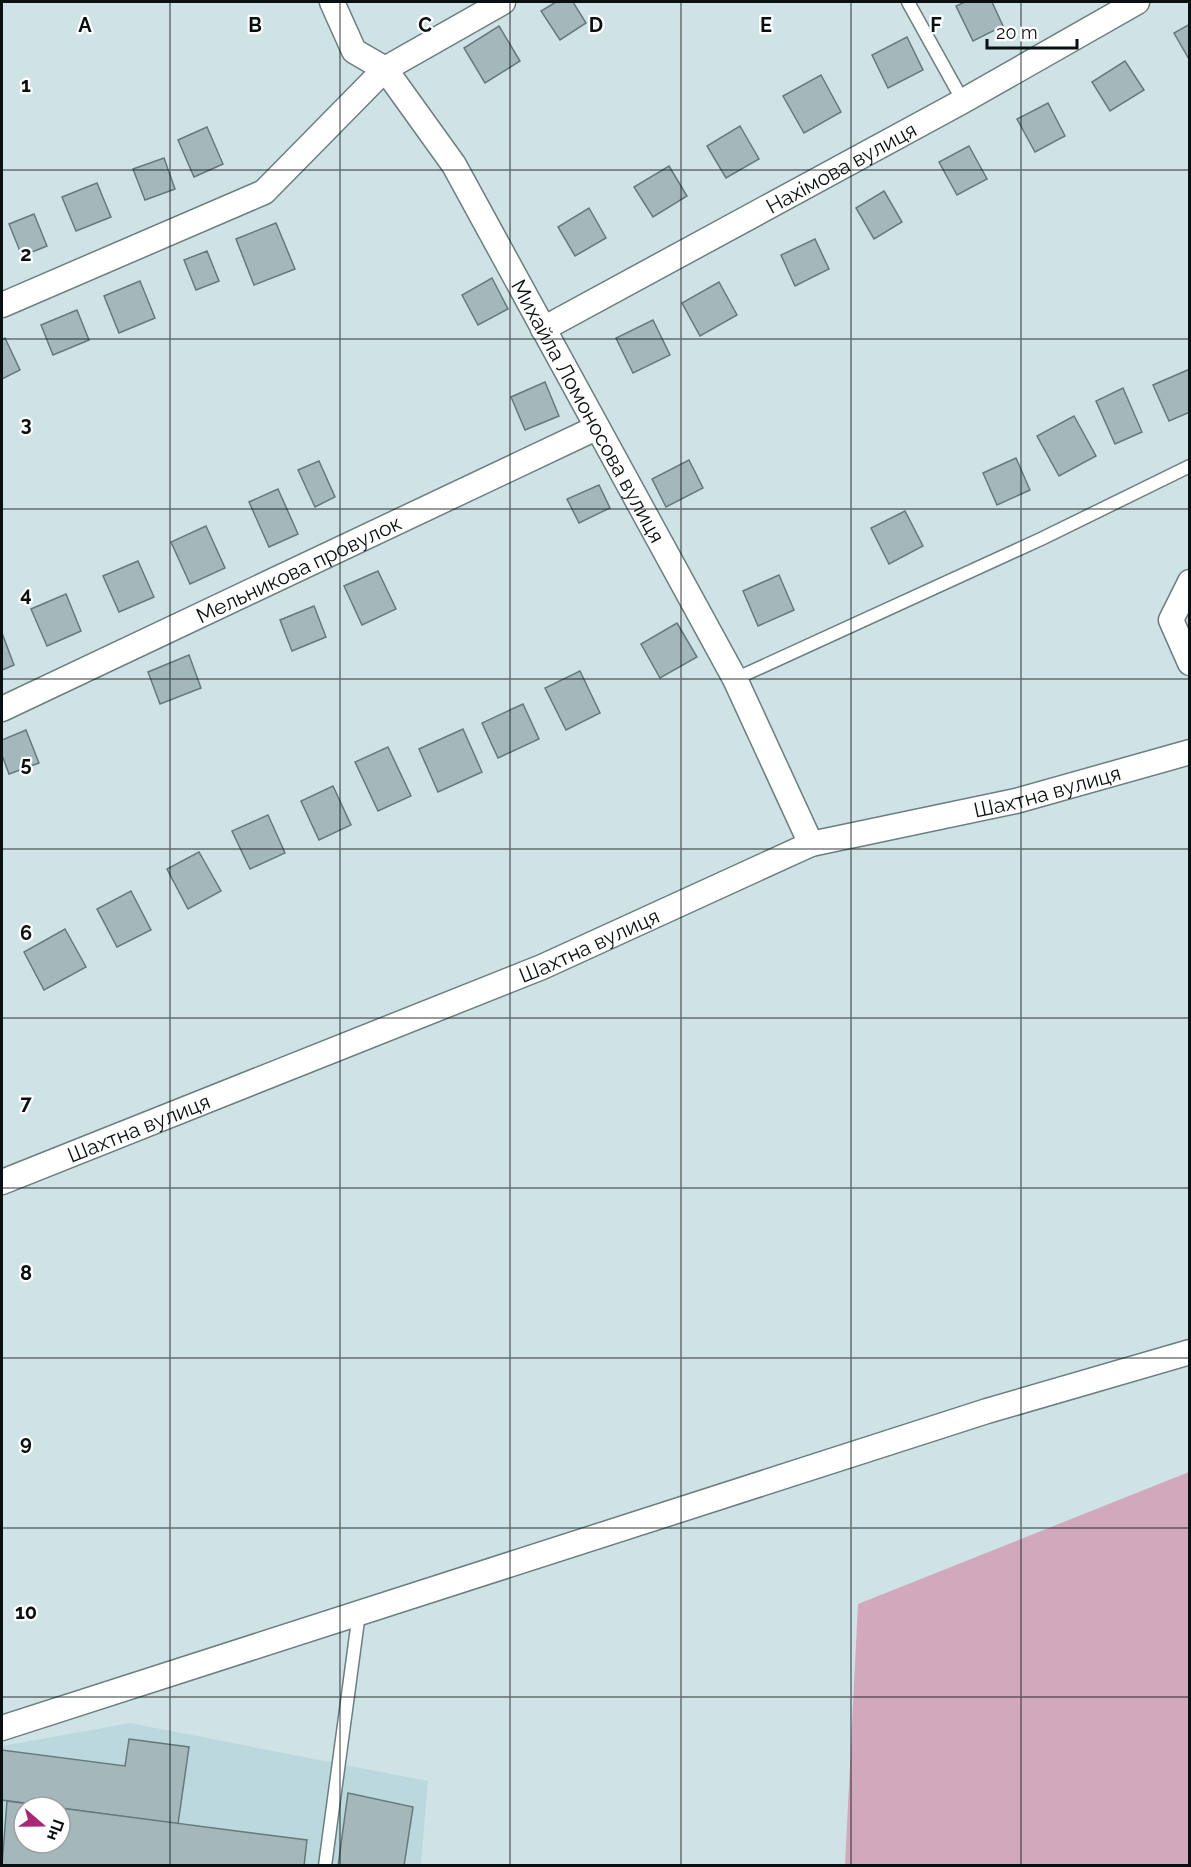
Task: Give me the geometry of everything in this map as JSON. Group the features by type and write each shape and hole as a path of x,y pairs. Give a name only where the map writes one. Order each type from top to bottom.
{"street":[{"name":"Михайла Ломоносова вулиця","path":"332,2 354,51 385,69 454,165 735,679 811,844"},
{"path":"2,305 264,192 385,69 503,2"},
{"name":"Нахімова вулиця","path":"543,329 963,101 1137,2"},
{"name":"Мельникова провулок","path":"2,709 596,428"},
{"path":"1190,582 1171,620 1190,663"},
{"name":"Шахтна вулиця","path":"2,1182 542,968 811,844 1017,801 1190,752"},
{"path":"2,1728 987,1411 1190,1352"}],"lane":[{"path":"908,2 963,101"},
{"path":"735,679 1041,539 1190,466"},
{"path":"325,1866 359,1613"}],"shaded area":[{"path":"1189,1472 1189,1865 845,1865 858,1604"},
{"path":"130,1723 428,1781 421,1865 2,1866 2,1746"}],"building":[{"path":"556,2 573,2 586,23 560,40 541,11"},
{"path":"965,2 992,2 1003,26 973,41 956,6"},
{"path":"1190,24 1190,61 1174,33"},
{"path":"499,26 520,61 485,83 464,48"},
{"path":"907,37 923,70 888,88 872,55"},
{"path":"1125,61 1144,90 1110,111 1092,82"},
{"path":"821,75 841,112 804,133 783,96"},
{"path":"1048,103 1065,136 1035,152 1017,119"},
{"path":"740,126 759,159 726,178 707,146"},
{"path":"207,127 223,164 194,177 178,140"},
{"path":"969,146 987,179 957,195 939,162"},
{"path":"164,158 175,189 145,200 133,169"},
{"path":"669,166 687,196 653,217 634,187"},
{"path":"97,183 111,217 76,231 62,197"},
{"path":"884,191 902,222 874,239 856,208"},
{"path":"589,208 606,238 575,256 558,227"},
{"path":"34,214 47,246 22,256 9,224"},
{"path":"276,223 295,269 254,285 236,239"},
{"path":"815,239 829,269 795,286 781,255"},
{"path":"207,251 219,281 196,290 184,260"},
{"path":"492,278 508,309 478,325 462,295"},
{"path":"140,281 155,318 119,333 104,296"},
{"path":"719,282 737,315 700,336 682,303"},
{"path":"77,310 89,340 53,355 41,325"},
{"path":"653,320 670,355 633,373 616,338"},
{"path":"5,338 20,370 2,379 2,340"},
{"path":"1190,369 1190,412 1169,421 1153,385"},
{"path":"545,382 559,416 525,430 511,397"},
{"path":"1123,388 1142,432 1115,444 1096,401"},
{"path":"1074,416 1096,456 1059,476 1037,436"},
{"path":"1016,458 1030,490 997,505 983,473"},
{"path":"689,460 703,488 666,507 652,479"},
{"path":"319,461 335,497 315,507 298,470"},
{"path":"599,485 610,508 579,523 567,499"},
{"path":"278,489 298,534 269,547 249,502"},
{"path":"905,511 923,546 889,564 871,528"},
{"path":"206,526 225,568 190,584 171,542"},
{"path":"138,561 154,597 119,612 103,576"},
{"path":"378,571 396,609 362,625 344,586"},
{"path":"779,575 794,610 758,626 743,591"},
{"path":"66,594 81,631 47,646 31,609"},
{"path":"314,606 326,637 292,651 280,620"},
{"path":"677,623 697,657 660,678 641,644"},
{"path":"2,633 14,665 2,670"},
{"path":"189,655 201,688 160,704 148,672"},
{"path":"580,671 600,713 566,730 545,688"},
{"path":"523,704 539,739 498,758 482,723"},
{"path":"463,729 482,772 438,792 419,749"},
{"path":"26,730 39,763 9,774 2,755 2,740"},
{"path":"388,747 411,796 378,811 355,762"},
{"path":"333,786 351,825 319,840 301,801"},
{"path":"268,815 285,853 250,869 232,831"},
{"path":"199,852 221,891 188,909 167,869"},
{"path":"131,891 151,930 117,947 97,909"},
{"path":"65,929 86,967 44,990 24,952"},
{"path":"129,1739 189,1747 178,1824 72,1810 72,1795 12,1795 12,1801 2,1800 2,1750 125,1766"},
{"path":"348,1793 413,1807 404,1866 338,1866"},
{"path":"7,1801 12,1802 12,1855 72,1855 72,1810 307,1840 304,1866 2,1866"}]}
